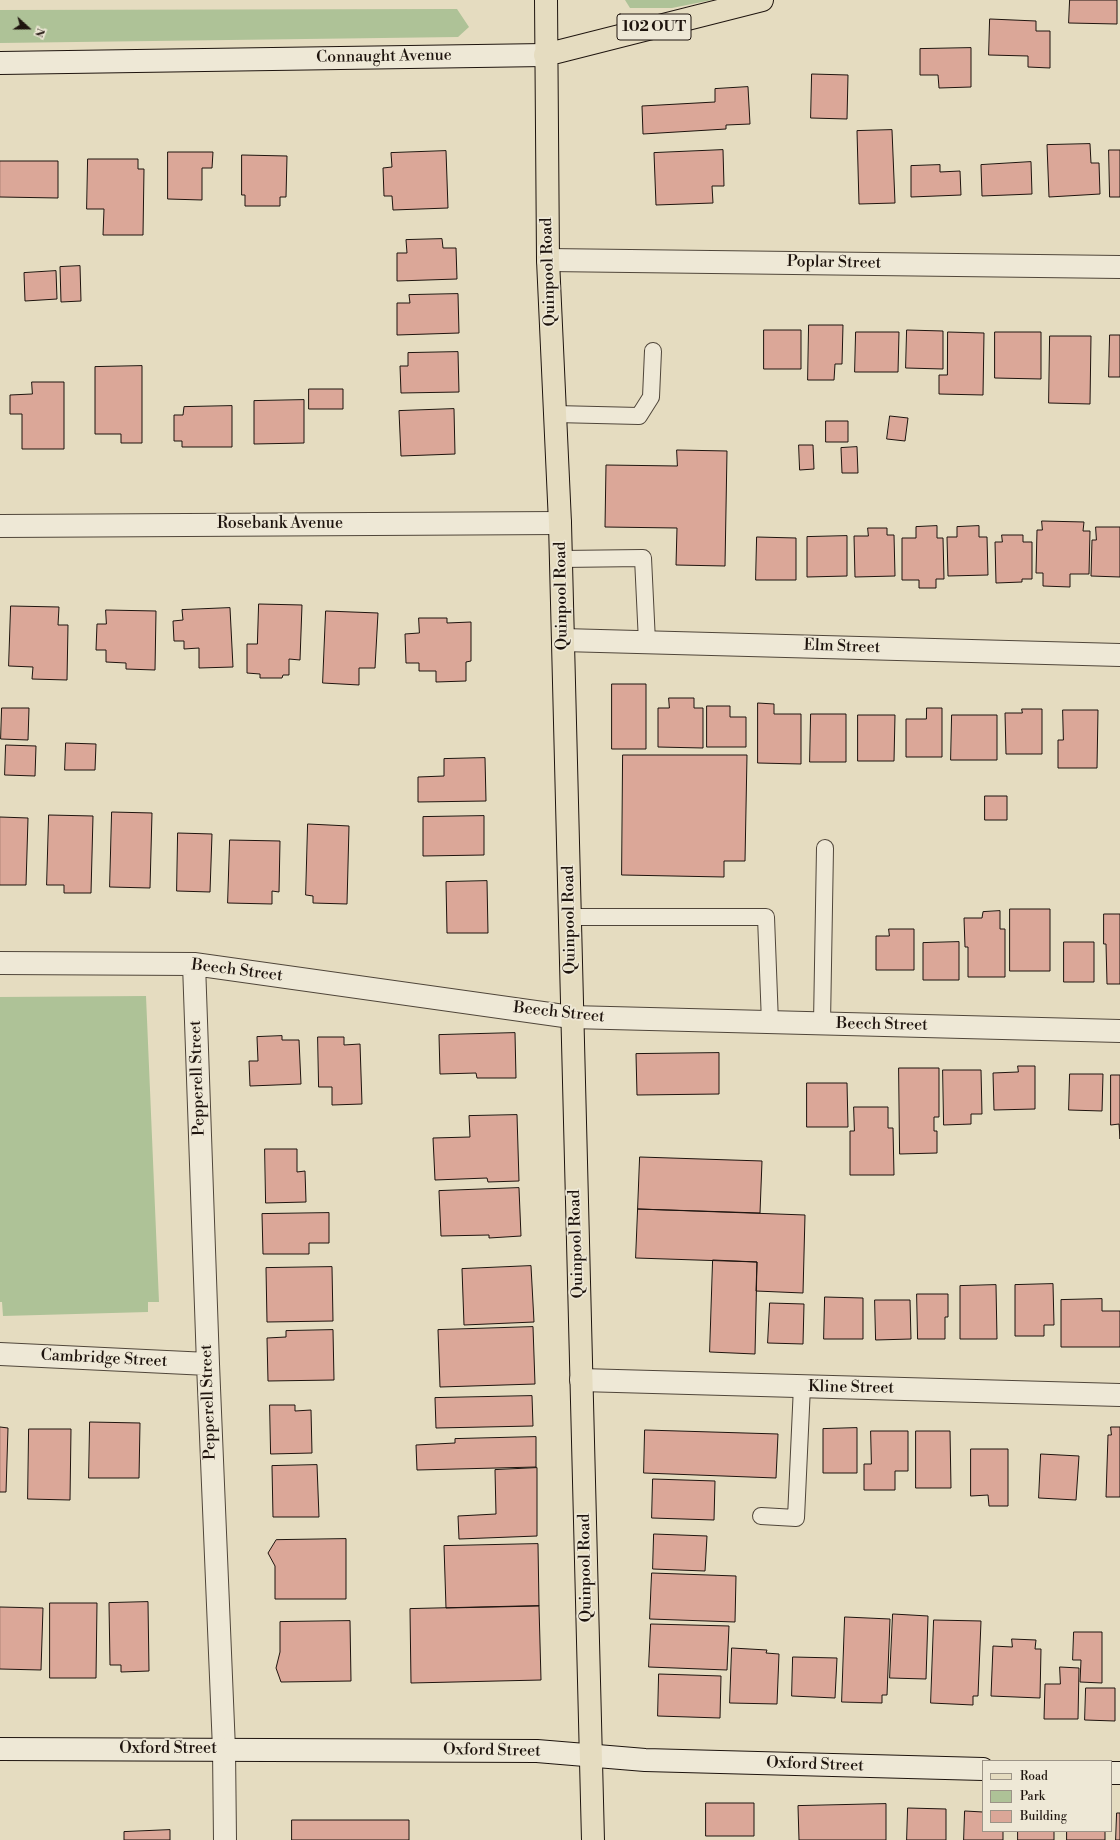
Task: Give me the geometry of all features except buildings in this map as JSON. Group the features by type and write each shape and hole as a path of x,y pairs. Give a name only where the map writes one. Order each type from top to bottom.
{"main road":[{"name":"Quinpool Road","path":"546,0 545,55 548,260 560,523 570,917 571,1017 593,1840"},
{"name":"Connaught Avenue","path":"545,55 762,0"}],"street":[{"name":"Connaught Avenue","path":"0,63 545,55"},
{"name":"Poplar Street","path":"548,260 1120,267"},
{"name":"Rosebank Avenue","path":"0,526 560,523"},
{"name":"Elm Street","path":"563,640 1120,655"},
{"name":"Beech Street","path":"0,963 194,964 571,1017 770,1023 1120,1030"},
{"name":"Pepperell Street","path":"194,964 208,1364 224,1749 225,1840"},
{"name":"Cambridge Street","path":"0,1354 208,1364"},
{"name":"Kline Street","path":"581,1380 1120,1395"},
{"name":"Oxford Street","path":"0,1749 537,1751 645,1760 982,1769"}],"lane":[{"path":"555,414 639,416 651,397 653,351"},
{"path":"561,559 643,558 647,642"},
{"path":"822,1023 825,848"},
{"path":"570,917 766,917 770,1023"},
{"path":"761,1516 796,1518 802,1386"}],"green space":[{"path":"625,0 712,0 672,8 630,8"},
{"path":"457,9 469,27 458,37 0,43 0,10"},
{"path":"146,996 159,1302 148,1302 148,1312 3,1316 2,1302 0,1302 0,997"}]}
